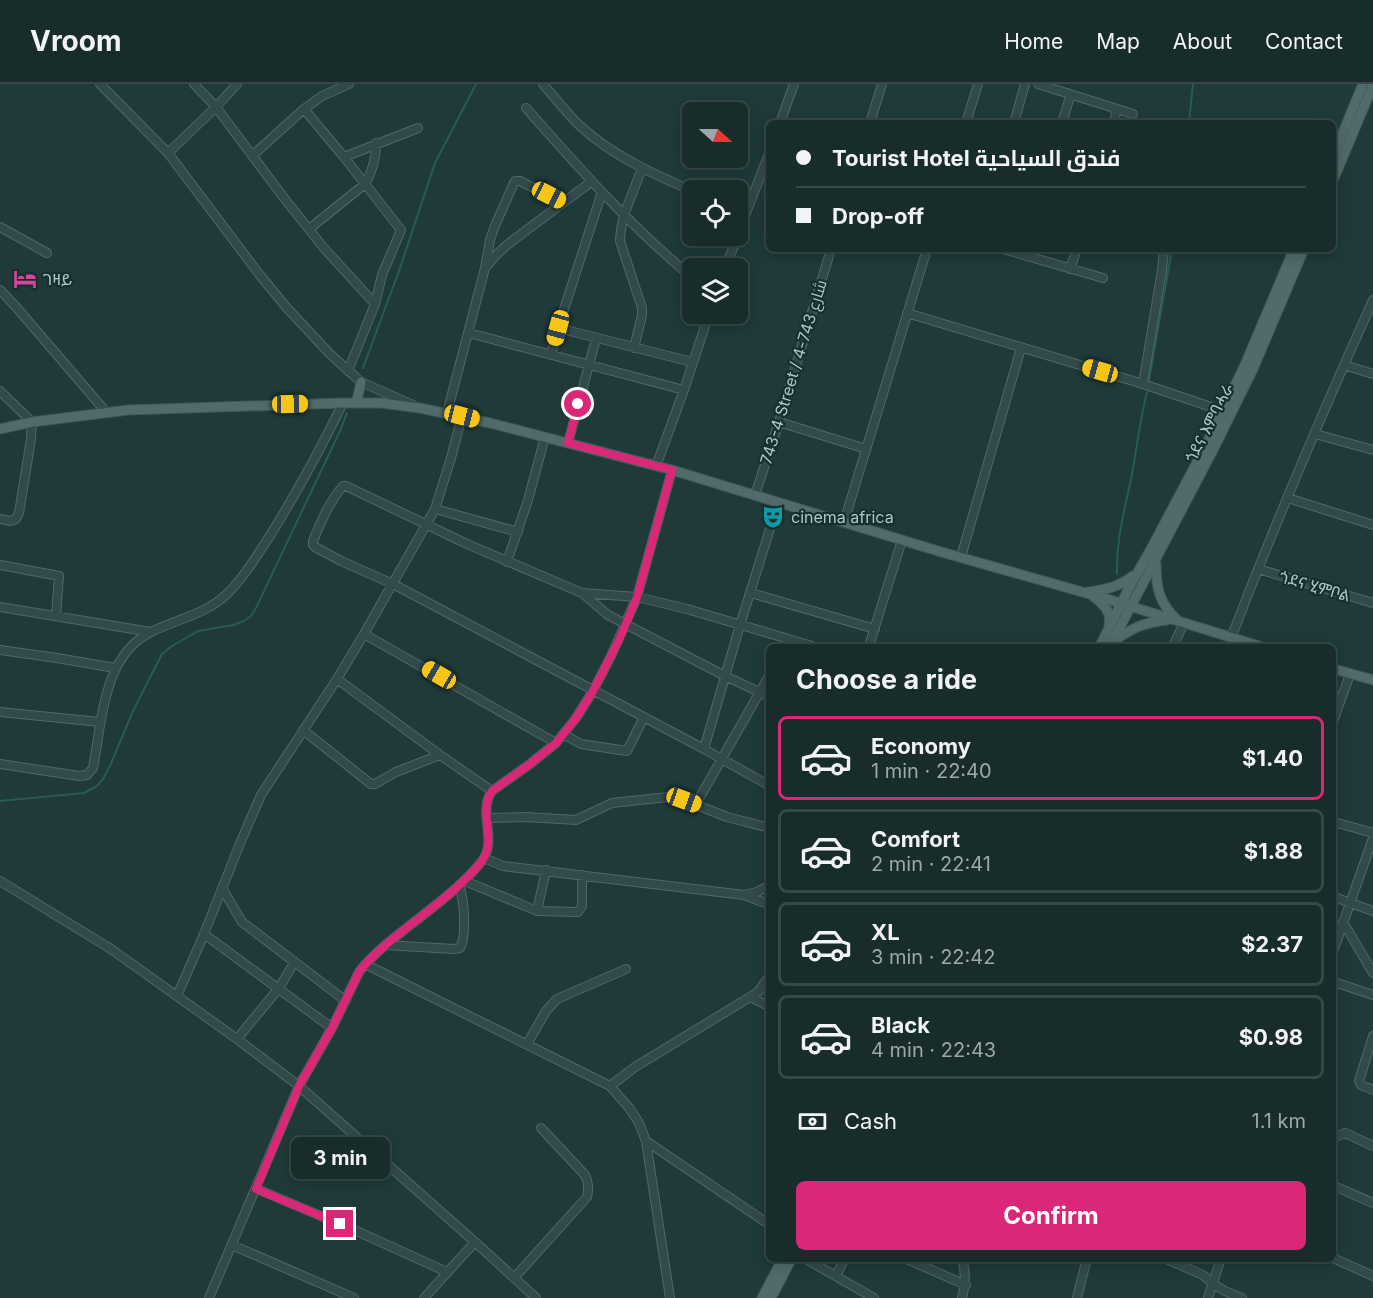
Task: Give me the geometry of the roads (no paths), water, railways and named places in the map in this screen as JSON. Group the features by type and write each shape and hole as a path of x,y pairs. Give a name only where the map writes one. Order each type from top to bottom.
{"main road":[{"path":"1336,149 1363,84"},
{"path":"1336,173 1373,85"},
{"name":"ጎደና እምባሓራ","path":"1112,644 1227,412 1293,252"},
{"name":"ጎደና እምባሓራ","path":"1101,644 1199,458 1253,369 1303,252"},
{"path":"356,403 361,382"},
{"path":"0,429 32,422 106,412 189,407 381,403 420,408 462,416 672,470 1252,644"},
{"path":"1155,559 1156,580 1160,596 1168,611 1178,621"},
{"path":"1088,594 1118,586 1137,573"},
{"path":"1088,594 1106,608 1110,620 1107,633"},
{"path":"1112,644 1130,630 1145,623 1178,621"},
{"path":"1336,670 1373,680"},
{"path":"762,1298 781,1262"},
{"path":"771,1298 790,1262"}],"street":[{"path":"100,84 168,153 259,274 329,353 361,382 420,408"},
{"path":"194,84 216,107 284,198 339,266 375,304"},
{"path":"168,153 237,84"},
{"path":"254,155 304,109 322,96 349,84"},
{"path":"543,84 579,125 594,138 623,158 682,186"},
{"path":"781,120 794,84"},
{"path":"871,120 882,84"},
{"path":"967,120 978,84"},
{"path":"1015,120 1025,84"},
{"path":"1038,84 1133,114"},
{"path":"1063,120 1069,100"},
{"path":"526,108 591,182 682,269"},
{"path":"1114,108 1115,120"},
{"path":"304,109 401,230 348,371"},
{"path":"344,157 418,128"},
{"path":"309,229 365,184 376,157 376,143"},
{"path":"748,200 766,160"},
{"path":"634,348 642,308 620,241 624,215 642,168"},
{"path":"447,413 469,333 490,240 515,181 520,181 563,203"},
{"path":"485,268 508,244 591,182"},
{"path":"551,355 602,192"},
{"path":"0,227 48,253"},
{"name":"743-4 Street / شارع 743-4","path":"755,495 830,252"},
{"path":"844,522 926,252"},
{"path":"1023,252 1102,278"},
{"path":"1070,269 1076,252"},
{"path":"1143,384 1164,252"},
{"path":"0,290 106,412"},
{"path":"1231,638 1258,569 1373,300"},
{"path":"907,313 1143,384 1227,412"},
{"path":"656,466 705,324"},
{"path":"558,328 692,362"},
{"path":"469,333 684,390"},
{"path":"568,443 596,339"},
{"path":"961,557 1022,348"},
{"path":"1344,365 1373,374"},
{"path":"0,391 32,422 19,513 16,519 0,519"},
{"path":"0,764 79,776 87,775 93,768 100,722 115,668 126,651 152,632 203,611 229,592 251,564 282,517 343,403"},
{"path":"177,996 261,795 337,679 435,509 452,459 462,416"},
{"path":"779,422 866,449"},
{"path":"1315,434 1373,450"},
{"path":"507,562 545,437"},
{"path":"209,1298 299,1086 332,1028 359,972 385,945 462,883 484,858 490,837 487,818 489,795 556,743 576,718 593,691 637,597 672,470"},
{"path":"766,695 608,615 582,593 467,544 346,486 340,489 331,502 313,541 315,547 341,561 393,584 766,784"},
{"path":"1288,498 1373,525"},
{"path":"704,749 778,503"},
{"path":"435,509 518,531"},
{"path":"870,644 902,540"},
{"path":"0,565 58,576 56,616"},
{"name":"ጎደና ሂምቦል","path":"1258,569 1373,603"},
{"path":"582,593 637,597 740,625 788,643"},
{"path":"751,593 875,629"},
{"path":"0,607 152,632"},
{"path":"1173,644 1178,621"},
{"path":"364,634 556,743"},
{"path":"0,651 115,668"},
{"path":"1336,713 1350,674"},
{"path":"337,679 492,791"},
{"path":"696,804 766,681"},
{"path":"0,712 100,722"},
{"path":"563,734 581,744 627,751 644,717"},
{"path":"303,730 368,782 375,784 396,772 440,755"},
{"path":"487,818 528,817 576,820 612,803 668,797 696,804 727,817 766,827"},
{"path":"1336,823 1373,833"},
{"path":"1336,943 1373,838"},
{"path":"484,858 503,866 744,895 766,903"},
{"path":"537,911 546,870"},
{"path":"462,883 537,911 578,912 582,906 582,876"},
{"path":"0,881 111,950 299,1086 536,1298"},
{"path":"385,945 460,948 463,943 462,883"},
{"path":"744,895 766,887"},
{"path":"222,888 242,922 346,1001"},
{"path":"1336,898 1373,911"},
{"path":"1343,922 1373,973"},
{"path":"204,934 332,1028"},
{"path":"237,1039 279,988 294,963"},
{"path":"365,964 610,1086 630,1109 646,1141 670,1298"},
{"path":"527,1044 546,1011 557,999 626,969"},
{"path":"610,1086 635,1067 758,992 766,981"},
{"path":"1336,983 1373,995"},
{"path":"750,997 766,1006"},
{"path":"1373,1036 1359,1081 1361,1085 1373,1090"},
{"path":"514,1278 587,1197 589,1190 585,1176 541,1128"},
{"path":"1336,1136 1345,1133 1373,1146"},
{"path":"646,1141 766,1222"},
{"path":"1336,1187 1373,1203"},
{"path":"256,1189 447,1272"},
{"path":"424,1298 475,1242"},
{"path":"232,1245 354,1298"},
{"path":"1336,1259 1373,1276"},
{"path":"811,1262 872,1298"},
{"path":"836,1276 843,1262"},
{"path":"913,1262 966,1285"},
{"path":"962,1298 966,1285 963,1262"},
{"path":"1077,1298 1086,1262"},
{"path":"1173,1262 1203,1275 1213,1284 1242,1298"},
{"path":"1208,1298 1220,1262"}],"waterway":[{"path":"363,368 399,271 435,163 476,84"},
{"path":"1189,120 1193,84"},
{"path":"1149,380 1171,252"},
{"path":"1117,574 1119,536 1147,392"},
{"path":"0,801 84,793 97,786 110,766 133,711 162,654 198,631 233,625 251,616 347,413"}],"place":[{"name":"ገዛይ","path":"25,279"},
{"name":"cinema africa","path":"773,517"}]}
